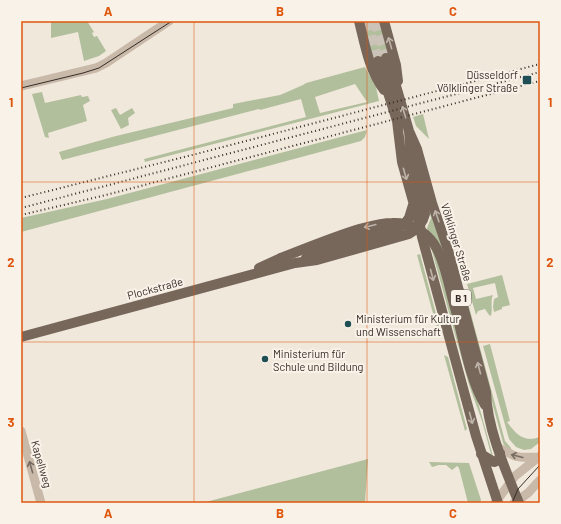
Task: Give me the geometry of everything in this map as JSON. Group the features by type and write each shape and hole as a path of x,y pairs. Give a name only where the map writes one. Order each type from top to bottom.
{"main road":[{"path":"359,21 374,73 394,94"},
{"path":"384,21 396,65 398,80 394,94"},
{"name":"Völklinger Straße","path":"382,59 394,94 417,149 432,203 450,255 486,392 486,406 517,502"},
{"name":"Völklinger Straße","path":"394,94 402,162 481,454 498,502"},
{"name":"B 1","path":"409,131 411,157 425,214 424,220 420,226"},
{"name":"Plockstraße","path":"295,263 332,247 400,227 406,223 412,212 413,203"},
{"path":"246,276 259,268 314,244 366,227 392,222 408,225 423,232 429,237 439,252 473,376 479,394 486,406"},
{"path":"409,234 416,231 420,226"},
{"path":"409,234 422,237"},
{"name":"Plockstraße","path":"21,337 295,263 317,260 409,234"},
{"path":"481,454 496,462 499,460 499,450"}],"street":[{"path":"21,86 96,68 106,63 169,21"},
{"name":"Kapellweg","path":"21,431 41,503"},
{"path":"499,450 519,458 539,456"},
{"path":"498,502 510,481 539,456"},
{"path":"517,502 535,487 540,480"}],"green space":[{"path":"51,21 87,21 94,32 92,33 94,37 97,36 106,51 99,56 84,61 78,32 51,38"},
{"path":"362,21 381,21 390,56 374,62"},
{"path":"365,67 376,87 379,101 145,162 144,159 306,117 301,99 62,160 59,152 116,136 233,108 233,104 280,95 306,83","holes":["355,84 367,102 320,113 315,97"]},
{"path":"42,92 45,103 81,95 82,97 88,96 90,101 83,105 87,121 48,133 49,138 45,137 32,94"},
{"path":"116,108 120,115 132,108 135,113 128,118 129,125 121,129 111,110"},
{"path":"423,114 429,139 416,126 413,117"},
{"path":"367,130 365,137 361,141 21,232 21,218 107,199"},
{"path":"414,154 438,228 476,395 493,456 491,454 482,421 469,385 430,244 427,228 431,218"},
{"path":"420,254 439,325 437,328 417,255"},
{"path":"502,275 510,305 502,307 502,309 494,312 494,299 498,297 495,283 473,288 476,299 493,295 491,316 485,309 478,311 476,315 467,284"},
{"path":"464,288 505,441 511,448 512,453 503,443 462,290"},
{"path":"490,344 510,421 507,422 517,434 524,438 534,439 540,437 540,442 531,449 524,450 516,447 509,439 483,346"},
{"path":"444,355 448,357 467,429 465,431"},
{"path":"368,459 365,503 202,503"},
{"path":"429,462 469,463 481,500 480,503 468,503 459,468 457,466 452,470 446,465 432,467"}],"tunnel":[{"path":"367,21 378,61"},
{"path":"375,21 386,58"}],"tram line":[{"path":"21,88 99,68 172,21"},
{"path":"512,503 518,489 540,465"}],"railway":[{"path":"21,198 540,64"},
{"path":"21,208 540,72"},
{"path":"21,215 106,195 540,81"}],"place":[{"name":"Düsseldorf Völklinger Straße","path":"527,80"},
{"name":"Ministerium für Kultur und Wissenschaft","path":"348,324"},
{"name":"Ministerium für Schule und Bildung","path":"265,359"}]}
